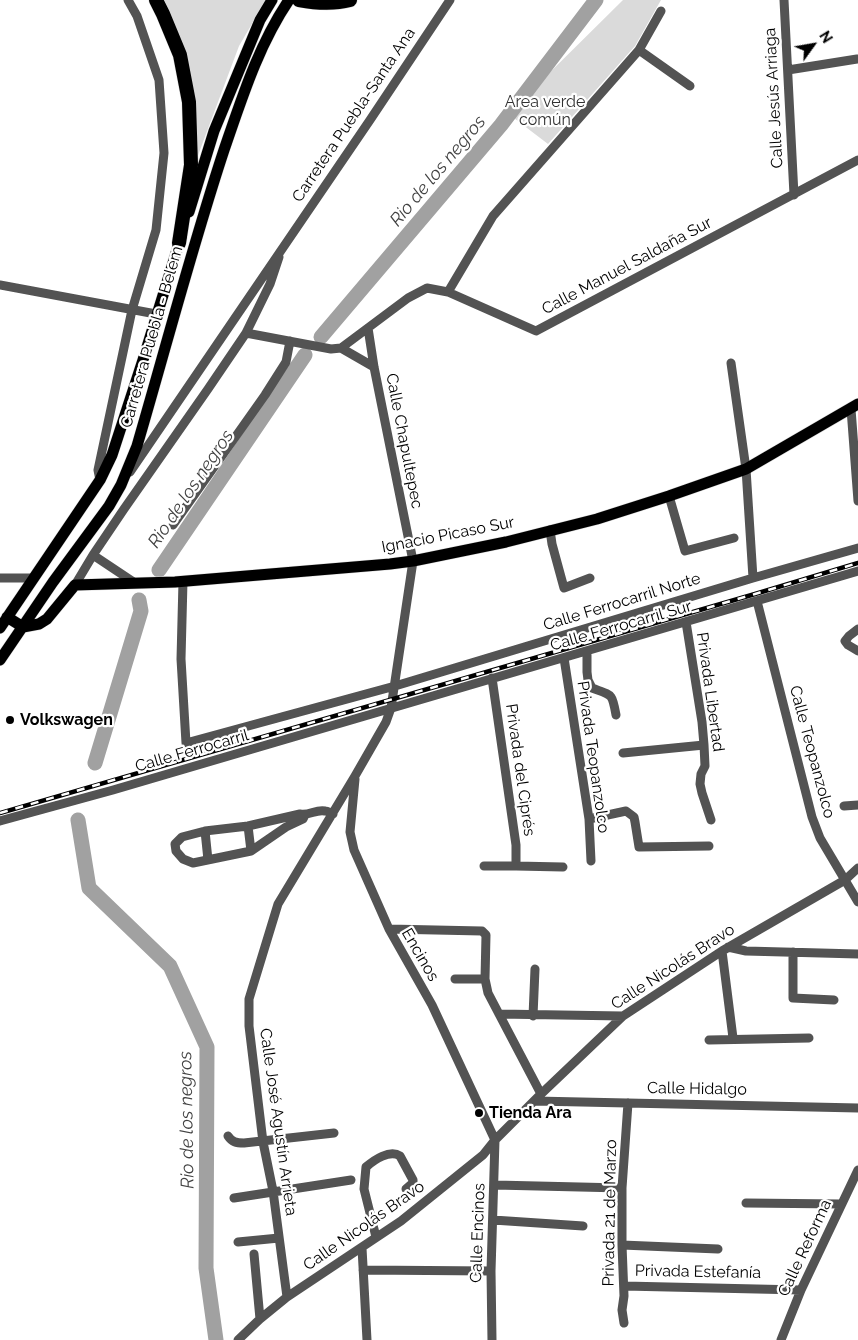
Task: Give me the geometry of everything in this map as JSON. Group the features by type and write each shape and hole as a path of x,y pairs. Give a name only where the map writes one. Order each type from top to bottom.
{"highway":[{"path":"156,0 180,55 189,102 192,165 179,243"},
{"path":"304,1 344,2 350,0"}],"main road":[{"name":"Carretera Puebla - Belem","path":"0,628 100,480 112,455 214,131 260,20 272,0"},
{"name":"Carretera Puebla - Belem","path":"0,660 53,582 109,506 121,485 137,446 214,179 248,81 288,0"},
{"name":"Ignacio Picaso Sur","path":"75,585 183,581 390,564 506,542 597,518 669,496 746,469 854,406"},
{"path":"7,617 23,627 39,624 47,618 75,585"}],"street":[{"path":"100,480 98,470 132,310 156,230 164,153 159,80 137,16 128,0"},
{"name":"Carretera Puebla-Santa Ana","path":"121,485 450,0"},
{"name":"Calle Jesús Arriaga","path":"784,0 794,195"},
{"path":"448,292 493,216 639,50 661,11"},
{"path":"639,50 690,86"},
{"path":"788,70 857,59"},
{"name":"Calle Manuel Saldaña Sur","path":"341,348 408,298 427,288 448,292 536,331 858,160"},
{"path":"75,585 94,554 246,333 270,284 282,247"},
{"path":"0,285 156,314"},
{"name":"Calle Chapultepec","path":"368,328 374,367 413,561 395,686"},
{"path":"246,333 331,349 341,348 374,367"},
{"path":"173,525 286,362 290,341"},
{"path":"731,364 746,469 753,578"},
{"path":"854,406 858,501"},
{"path":"669,496 685,551 734,538"},
{"path":"550,530 564,588 590,578"},
{"name":"Calle Ferrocarril Norte","path":"395,686 858,548"},
{"path":"94,554 135,583"},
{"name":"Calle Ferrocarril Sur","path":"391,708 858,571"},
{"path":"0,578 34,578"},
{"name":"Calle Ferrocarril","path":"183,581 182,660 186,743 395,686"},
{"name":"Calle Teopanzolco","path":"757,601 812,817 820,838 858,902"},
{"name":"Privada Libertad","path":"686,622 704,745 705,766 701,774 700,784 711,820"},
{"path":"858,629 845,641 858,651"},
{"path":"588,651 588,680 592,688 610,695 613,699 616,715"},
{"name":"Privada Teopanzolco","path":"564,658 589,818 591,861"},
{"name":"Privada del Ciprés","path":"492,678 516,845 516,866"},
{"name":"Calle José Agustín Arrieta","path":"287,1297 273,1191 263,1142 249,1026 249,999 278,904 386,722 395,686"},
{"name":"Calle Ferrocarril","path":"0,821 113,790 391,708"},
{"path":"623,752 704,745"},
{"name":"Encinos","path":"355,776 350,832 354,850 389,929 432,1005 495,1140"},
{"path":"844,806 858,805"},
{"path":"285,823 205,831 182,837 175,844 176,851 183,859 193,863 251,851 285,823 300,814 305,815 324,810 332,814"},
{"path":"589,818 626,811 634,817 636,822 639,847 709,846"},
{"path":"248,826 251,851"},
{"path":"205,831 208,860"},
{"path":"484,866 563,867"},
{"name":"Calle Nicolás Bravo","path":"238,1340 287,1297 402,1221 483,1155 495,1140 623,1016 725,949 845,880 858,868"},
{"path":"389,929 482,931 486,936 485,978 488,993 538,1098"},
{"path":"733,1038 725,949 858,954"},
{"path":"793,952 793,998 834,1000"},
{"path":"533,1016 535,969"},
{"path":"455,979 485,978"},
{"path":"499,1014 623,1016"},
{"path":"708,1040 733,1038 809,1038"},
{"name":"Calle Hidalgo","path":"538,1098 628,1103 858,1108"},
{"name":"Privada 21 de Marzo","path":"624,1323 622,1310 624,1286 622,1188 628,1103"},
{"path":"228,1136 231,1141 236,1143 263,1142 334,1133"},
{"name":"Calle Encinos","path":"492,1340 491,1271 495,1140"},
{"path":"376,1237 364,1189 366,1167 391,1153 397,1154 400,1156 413,1180 413,1183 406,1189"},
{"name":"Calle Reforma","path":"781,1340 801,1290 858,1170"},
{"path":"234,1198 351,1180"},
{"path":"495,1185 622,1188"},
{"path":"746,1203 841,1204"},
{"path":"493,1220 583,1226"},
{"path":"238,1242 279,1238"},
{"path":"622,1245 718,1249"},
{"path":"362,1248 368,1340"},
{"path":"254,1254 260,1319"},
{"path":"363,1270 491,1271"},
{"name":"Privada Estefanía","path":"624,1286 801,1290"}],"green space":[{"path":"164,0 266,0 239,46 194,166 180,39"},
{"name":"Area verde común","path":"623,0 661,0 635,46 548,144 510,115 528,94"}],"waterway":[{"name":"Rio de los negros","path":"321,337 501,125 596,0"},
{"name":"Rio de los negros","path":"159,570 305,355"},
{"name":"Rio de los negros","path":"95,763 141,611 139,600"},
{"name":"Rio de los negros","path":"78,820 89,888 170,966 207,1047 206,1268 216,1340"}],"railway":[{"path":"0,813 858,563"}],"place":[{"name":"Volkswagen","path":"10,720"},
{"name":"Tienda Ara","path":"479,1113"}]}
